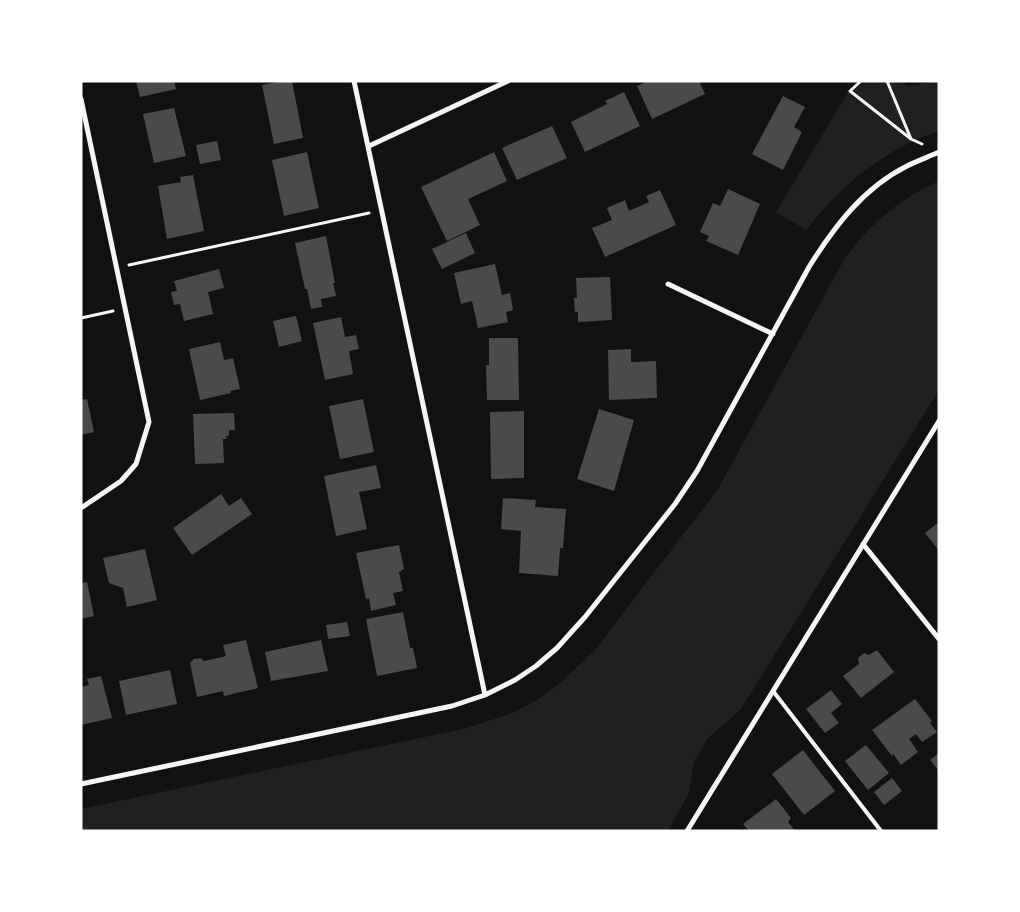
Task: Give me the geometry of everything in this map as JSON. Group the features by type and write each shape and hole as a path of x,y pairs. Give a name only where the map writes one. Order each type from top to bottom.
{"street":[{"path":"354,81 485,695"},
{"path":"369,146 508,81"},
{"path":"81,99 149,422 136,464 121,481 81,508"},
{"path":"81,784 452,706 485,695 536,666 557,648 585,617 675,504 697,471 824,243 853,206 905,167 939,152"},
{"path":"668,284 773,334"},
{"path":"687,831 939,421"},
{"path":"864,544 939,639"}],"lane":[{"path":"773,692 881,831"}],"path":[{"path":"860,81 850,91 911,139 925,145"},
{"path":"887,81 911,139"},
{"path":"117,268 382,210"},
{"path":"81,318 125,309"}],"shaded area":[{"path":"869,81 900,81 908,86 939,81 939,131 900,148 865,171 834,198 806,230 776,212 849,91"},
{"path":"939,181 939,390 741,709 707,739 694,762 689,793 668,831 81,831 81,809 463,729 513,713 537,700 560,683 594,651 718,489 845,258 865,234 887,213 911,196"}],"building":[{"path":"136,81 174,81 176,89 140,97"},
{"path":"292,81 303,138 274,144 262,85"},
{"path":"648,81 699,81 705,94 652,119 637,86"},
{"path":"624,92 640,126 585,152 571,122 607,104 605,101"},
{"path":"783,96 805,107 794,127 802,132 783,170 752,154"},
{"path":"174,108 186,156 154,163 143,114"},
{"path":"552,126 567,158 517,180 502,148"},
{"path":"217,141 221,160 200,164 196,145"},
{"path":"307,152 319,208 284,216 272,160"},
{"path":"494,152 507,181 468,199 480,225 447,241 421,187"},
{"path":"193,175 204,231 167,239 158,186 181,182 180,177"},
{"path":"728,189 760,204 738,255 706,241 709,236 700,232 713,203 720,206"},
{"path":"660,190 676,225 605,257 592,228 612,220 607,208 625,200 629,211 649,202 646,196"},
{"path":"466,233 475,253 442,269 432,249"},
{"path":"326,236 336,296 321,299 322,307 311,309 295,243"},
{"path":"495,264 502,295 510,293 513,310 506,312 508,322 478,328 472,301 461,304 454,273"},
{"path":"219,269 224,288 208,292 213,314 184,321 180,304 174,305 171,292 177,291 174,281"},
{"path":"610,277 612,320 578,322 578,312 575,312 574,298 577,298 576,278"},
{"path":"296,316 302,341 279,347 273,321"},
{"path":"341,317 345,337 356,335 359,349 349,351 353,374 325,380 313,323"},
{"path":"489,338 518,338 519,400 487,400 486,365 489,365"},
{"path":"220,342 224,360 233,358 240,389 200,400 189,349"},
{"path":"631,349 631,362 656,361 657,398 609,400 608,350"},
{"path":"87,399 94,432 81,435 81,400"},
{"path":"363,399 374,452 340,459 329,406"},
{"path":"599,409 634,420 614,491 577,479"},
{"path":"524,411 524,478 491,479 490,412"},
{"path":"234,413 235,430 229,430 229,436 226,436 227,439 223,439 224,463 195,464 193,414"},
{"path":"376,465 381,488 359,492 367,529 336,536 324,476"},
{"path":"221,494 229,506 241,498 252,514 192,555 173,528"},
{"path":"503,498 536,500 535,507 566,509 563,548 560,548 558,576 519,573 521,531 501,529"},
{"path":"939,522 939,551 925,533"},
{"path":"399,545 404,569 399,572 403,591 393,593 396,605 371,611 369,598 366,599 356,553"},
{"path":"145,549 157,600 127,607 123,588 109,583 103,558"},
{"path":"87,582 94,616 81,619 81,583"},
{"path":"403,612 410,648 413,648 417,668 377,676 366,619"},
{"path":"347,622 350,636 328,639 326,625"},
{"path":"246,640 258,688 224,696 223,691 197,697 190,663 194,659 201,658 204,661 226,656 223,645"},
{"path":"321,640 328,671 271,681 265,652"},
{"path":"877,650 894,672 861,698 843,676 859,664 858,658 864,653 869,655"},
{"path":"170,670 177,704 126,715 119,681"},
{"path":"101,676 112,718 81,725 81,687 89,685 87,679"},
{"path":"831,690 842,704 831,713 839,723 825,733 806,709"},
{"path":"915,699 932,721 930,723 937,732 922,742 916,734 909,739 918,752 901,765 872,730"},
{"path":"866,745 889,773 868,790 845,761"},
{"path":"803,750 835,791 804,815 772,774"},
{"path":"939,753 939,771 930,760"},
{"path":"892,778 902,791 884,805 874,792"},
{"path":"776,799 791,818 788,822 795,831 749,831 743,824"}]}
